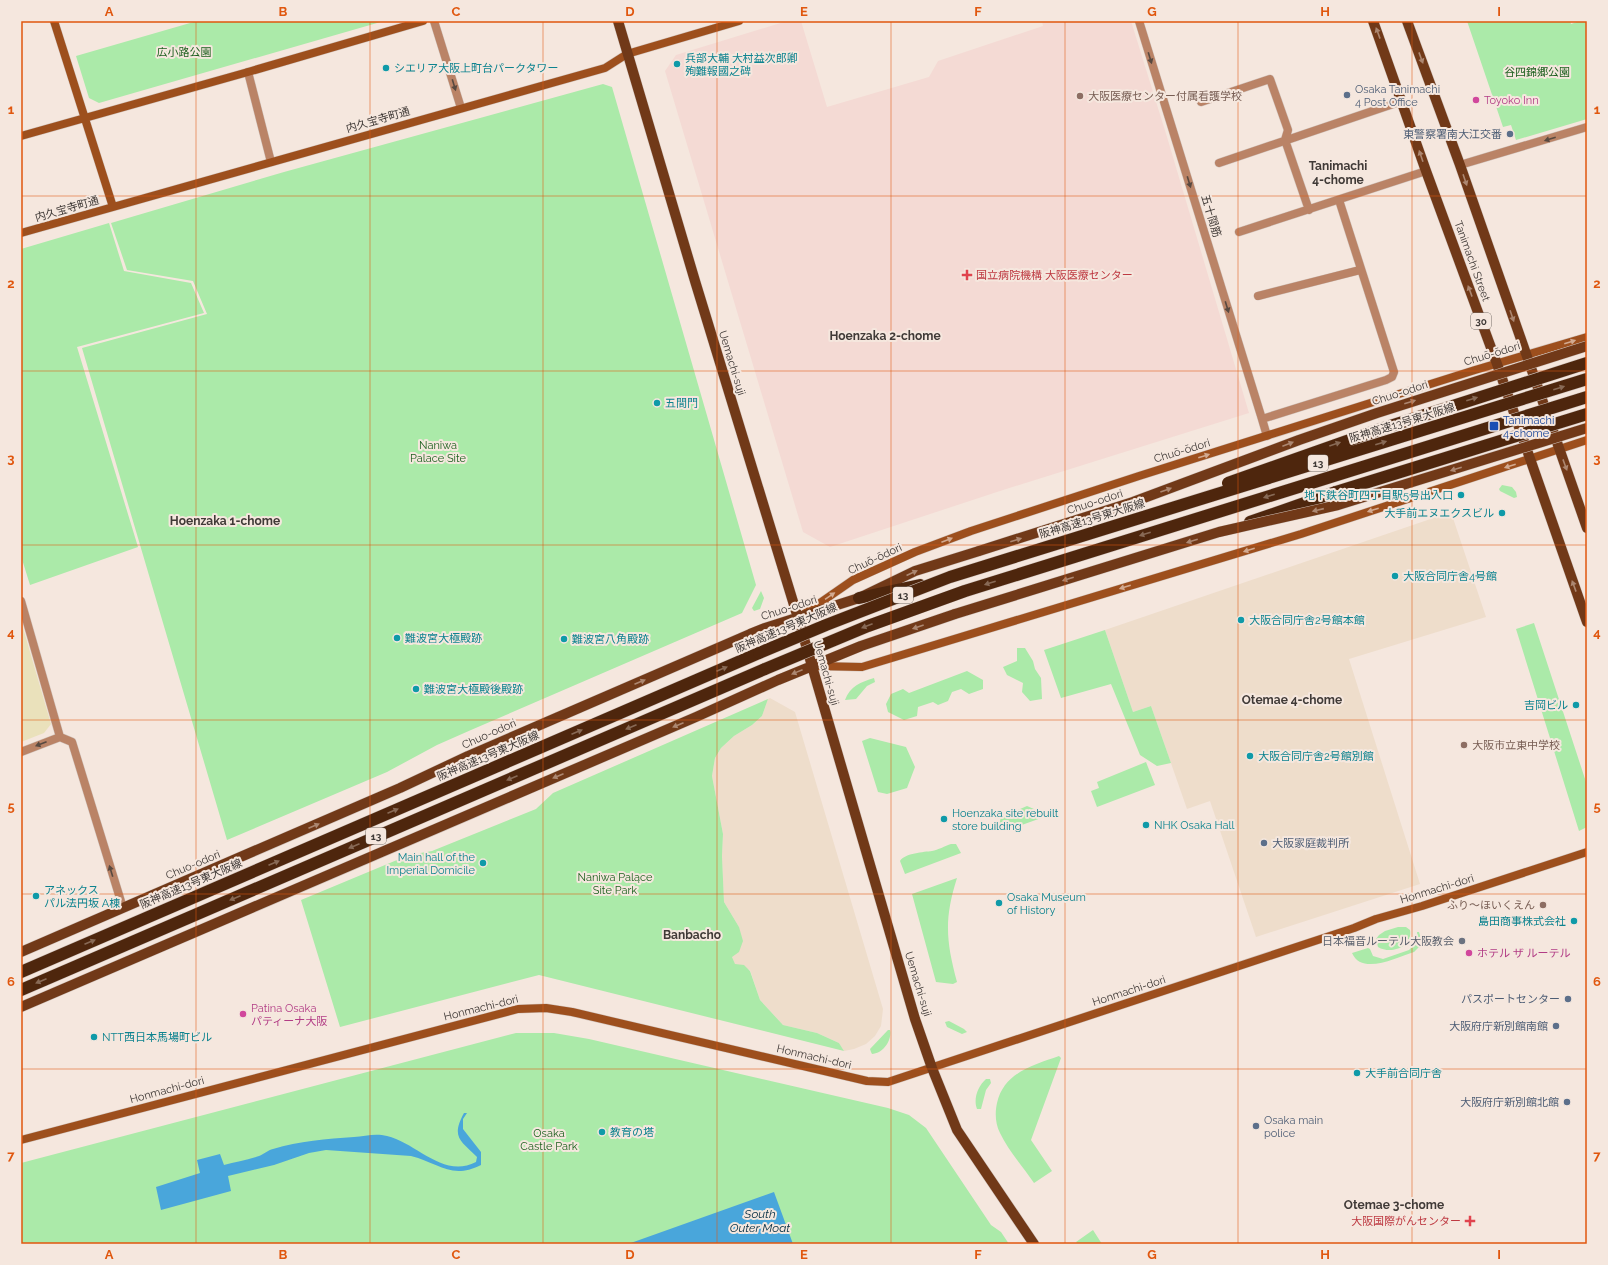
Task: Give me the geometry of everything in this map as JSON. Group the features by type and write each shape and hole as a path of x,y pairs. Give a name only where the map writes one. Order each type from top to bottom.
{"highway":[{"path":"859,598 918,585 1190,497 1388,426 1587,363"},
{"name":"阪神高速13号東大阪線","path":"21,972 826,625 950,577 1587,379"},
{"name":"13","path":"21,990 868,626 965,591 1587,397"},
{"path":"1219,532 1336,492 1587,414"}],"main road":[{"name":"Uemachi-suji","path":"618,21 798,618 911,1004 932,1068 957,1130 1034,1244"},
{"name":"Tanimachi Street","path":"1373,21 1497,364 1529,460 1587,622"},
{"name":"Tanimachi Street","path":"1407,21 1460,165 1587,528"},
{"name":"Chuo-odori","path":"21,952 400,788 468,756 750,634 859,598 915,571 1133,502 1299,440 1377,413 1587,346"},
{"path":"21,1007 861,646 955,614 1219,532 1338,505 1587,428"}],"street":[{"path":"54,21 113,207"},
{"path":"21,136 422,21"},
{"path":"434,21 461,108"},
{"name":"内久宝寺町通","path":"21,233 605,68 627,54 739,21"},
{"name":"五十間筋","path":"1139,21 1267,436"},
{"path":"248,72 271,162"},
{"path":"1201,102 1270,79 1288,130 1285,140 1308,210"},
{"path":"1219,163 1402,101"},
{"path":"1460,165 1587,128"},
{"path":"1239,232 1426,171"},
{"path":"1262,419 1386,380 1392,377 1394,372 1360,270 1339,200"},
{"path":"1258,296 1360,270"},
{"name":"Chuō-ōdori","path":"798,618 853,580 915,552 971,531 1267,436 1587,337"},
{"path":"812,666 862,667 1286,538 1587,440"},
{"path":"21,601 60,737"},
{"path":"21,752 60,737 72,742 123,908"},
{"name":"Honmachi-dori","path":"21,1140 518,1009 546,1008 572,1012 867,1081 888,1082 1338,933 1376,919 1422,906 1587,852"}],"shaded area":[{"name":"国立病院機構 大阪医療センター","path":"787,21 801,21 827,107 929,77 938,61 1043,26 1042,21 1131,21 1249,413 1000,491 830,547 803,532 665,71 676,55"},
{"path":"1451,512 1486,617 1349,659 1420,884 1256,937 1210,801 1187,809 1151,706 1133,712 1105,630"},
{"path":"770,698 795,712 883,1009 881,1026 875,1036 866,1044 854,1049 844,1051 839,1043 817,1033 783,1025 760,1000 750,970 735,965 732,957 739,927 724,902 722,856 723,834 712,776 715,758 721,748 734,736 752,725 762,716 768,699"}],"green space":[{"name":"広小路公園","path":"197,21 384,21 99,103 89,98 76,56"},
{"name":"谷四錦郷公園","path":"1467,21 1570,21 1571,24 1580,21 1587,21 1587,119 1516,140 1511,125 1503,127"},
{"name":"Naniwa Palace Site","path":"603,84 612,87 756,585 742,613 437,745 387,772 227,840 82,348 207,314 193,281 127,270 111,223 284,172"},
{"path":"109,223 124,271 191,283 204,313 77,347 138,547 30,585 21,556 21,249"},
{"path":"1502,485 1512,487 1516,492 1517,497 1514,498 1500,491 1499,489"},
{"path":"761,591 764,598 760,609 754,611 752,608"},
{"path":"1534,623 1587,785 1587,827 1579,831 1516,629"},
{"path":"1105,630 1133,712 1151,706 1171,763 1157,766 1140,755 1111,684 1061,698 1044,650"},
{"path":"1017,648 1025,648 1033,661 1035,669 1041,678 1042,699 1030,701 1022,692 1023,683 1007,675 1003,667 1017,661"},
{"path":"967,671 983,680 983,689 969,694 961,689 952,692 948,701 938,705 933,702 918,707 917,716 904,720 888,712 886,704 891,694 903,689 909,693"},
{"path":"874,678 875,682 867,686 856,699 845,700 853,688 860,683"},
{"name":"Naniwa Palące Site Park","path":"768,699 762,716 752,725 734,736 721,748 715,758 712,776 723,834 722,856 724,902 739,927 743,941 739,952 732,957 735,964 744,965 750,971 760,1000 783,1025 817,1033 839,1043 844,1051 539,975 340,1027 301,900 409,855 432,851 536,809 553,793"},
{"path":"870,738 906,747 915,767 907,788 887,794 878,792 862,741"},
{"path":"1146,762 1155,785 1097,807 1091,791 1099,788 1097,782"},
{"path":"1027,806 1034,809 1037,813 1042,811 1044,817 1019,826 999,825 1001,817"},
{"path":"951,844 956,844 961,853 905,874 900,861 902,858 915,853 934,850"},
{"path":"957,878 950,906 948,930 957,982 953,984 936,982 912,894"},
{"path":"1398,927 1406,927 1410,930 1410,936 1405,945 1395,950 1378,947 1376,939 1379,935 1385,931"},
{"path":"1417,932 1419,932 1422,942 1419,947 1414,952 1390,961 1372,964 1364,963 1357,960 1352,953 1368,948 1373,956 1383,959 1409,950 1418,941"},
{"path":"949,1021 967,1032 962,1034 947,1027 945,1022"},
{"path":"888,1030 890,1030 890,1038 886,1046 880,1051 872,1054 870,1049"},
{"name":"Osaka Castle Park","path":"516,1033 554,1033 589,1039 888,1108 909,1115 926,1128 991,1225 1001,1232 1009,1244 21,1244 21,1163"},
{"path":"1059,1056 1061,1058 1031,1140 1052,1171 1034,1183 1011,1152 1000,1133 996,1118 997,1103 1001,1092 1013,1077 1021,1071"},
{"path":"986,1079 990,1079 991,1083 986,1090 981,1109 977,1109 977,1093"},
{"path":"1093,1230 1102,1244 1078,1244 1076,1242"}],"sand":[{"path":"21,621 51,724 44,733 21,742"}],"water":[{"path":"464,1113 467,1113 463,1119 463,1129 481,1152 481,1165 471,1169 453,1171 411,1156 326,1150 309,1153 274,1165 228,1176 231,1191 161,1210 156,1187 200,1173 197,1160 220,1154 224,1165 255,1157 271,1150 303,1142 379,1135 398,1140 441,1163 452,1166 464,1166 476,1162 477,1157 459,1138 458,1128"},
{"name":"South Outer Moat","path":"774,1192 793,1244 628,1244"}],"place":[{"name":"兵部大輔 大村益次郎卿 殉難報國之碑","path":"677,64"},
{"name":"シエリア大阪上町台パークタワー","path":"386,68"},
{"name":"Osaka Tanimachi 4 Post Office","path":"1347,95"},
{"name":"大阪医療センター付属看護学校","path":"1080,96"},
{"name":"Toyoko Inn","path":"1476,100"},
{"name":"東警察署南大江交番","path":"1510,134"},
{"name":"国立病院機構 大阪医療センター","path":"967,275"},
{"name":"五間門","path":"657,403"},
{"name":"Tanimachi 4-chome","path":"1494,426"},
{"name":"地下鉄谷町四丁目駅5号出入口","path":"1461,495"},
{"name":"大手前エヌエクスビル","path":"1502,513"},
{"name":"大阪合同庁舎4号館","path":"1395,576"},
{"name":"大阪合同庁舎2号館本館","path":"1241,620"},
{"name":"難波宮大極殿跡","path":"397,638"},
{"name":"難波宮八角殿跡","path":"564,639"},
{"name":"難波宮大極殿後殿跡","path":"416,689"},
{"name":"吉岡ビル","path":"1576,705"},
{"name":"大阪市立東中学校","path":"1464,745"},
{"name":"大阪合同庁舎2号館別館","path":"1250,756"},
{"name":"Hoenzaka site rebuilt store building","path":"944,819"},
{"name":"NHK Osaka Hall","path":"1146,825"},
{"name":"大阪家庭裁判所","path":"1264,843"},
{"name":"Main hall of the Imperial Domicile","path":"483,863"},
{"name":"アネックス パル法円坂 A棟","path":"36,896"},
{"name":"Osaka Museum of History","path":"999,903"},
{"name":"ふり〜ほいくえん","path":"1543,905"},
{"name":"島田商事株式会社","path":"1574,921"},
{"name":"日本福音ルーテル大阪教会","path":"1462,941"},
{"name":"ホテル ザ ルーテル","path":"1469,953"},
{"name":"パスポートセンター","path":"1568,999"},
{"name":"Patina Osaka パティーナ大阪","path":"243,1014"},
{"name":"大阪府庁新別館南館","path":"1556,1026"},
{"name":"NTT西日本馬場町ビル","path":"94,1037"},
{"name":"大手前合同庁舎","path":"1357,1073"},
{"name":"大阪府庁新別館北館","path":"1567,1102"},
{"name":"Osaka main police","path":"1256,1126"},
{"name":"教育の塔","path":"602,1132"},
{"name":"大阪国際がんセンター","path":"1470,1221"}],"district":[{"name":"Tanimachi 4-chome","path":"1338,173"},
{"name":"Hoenzaka 2-chome","path":"885,336"},
{"name":"Hoenzaka 1-chome","path":"225,521"},
{"name":"Otemae 4-chome","path":"1292,700"},
{"name":"Banbacho","path":"692,935"},
{"name":"Otemae 3-chome","path":"1394,1205"}]}
